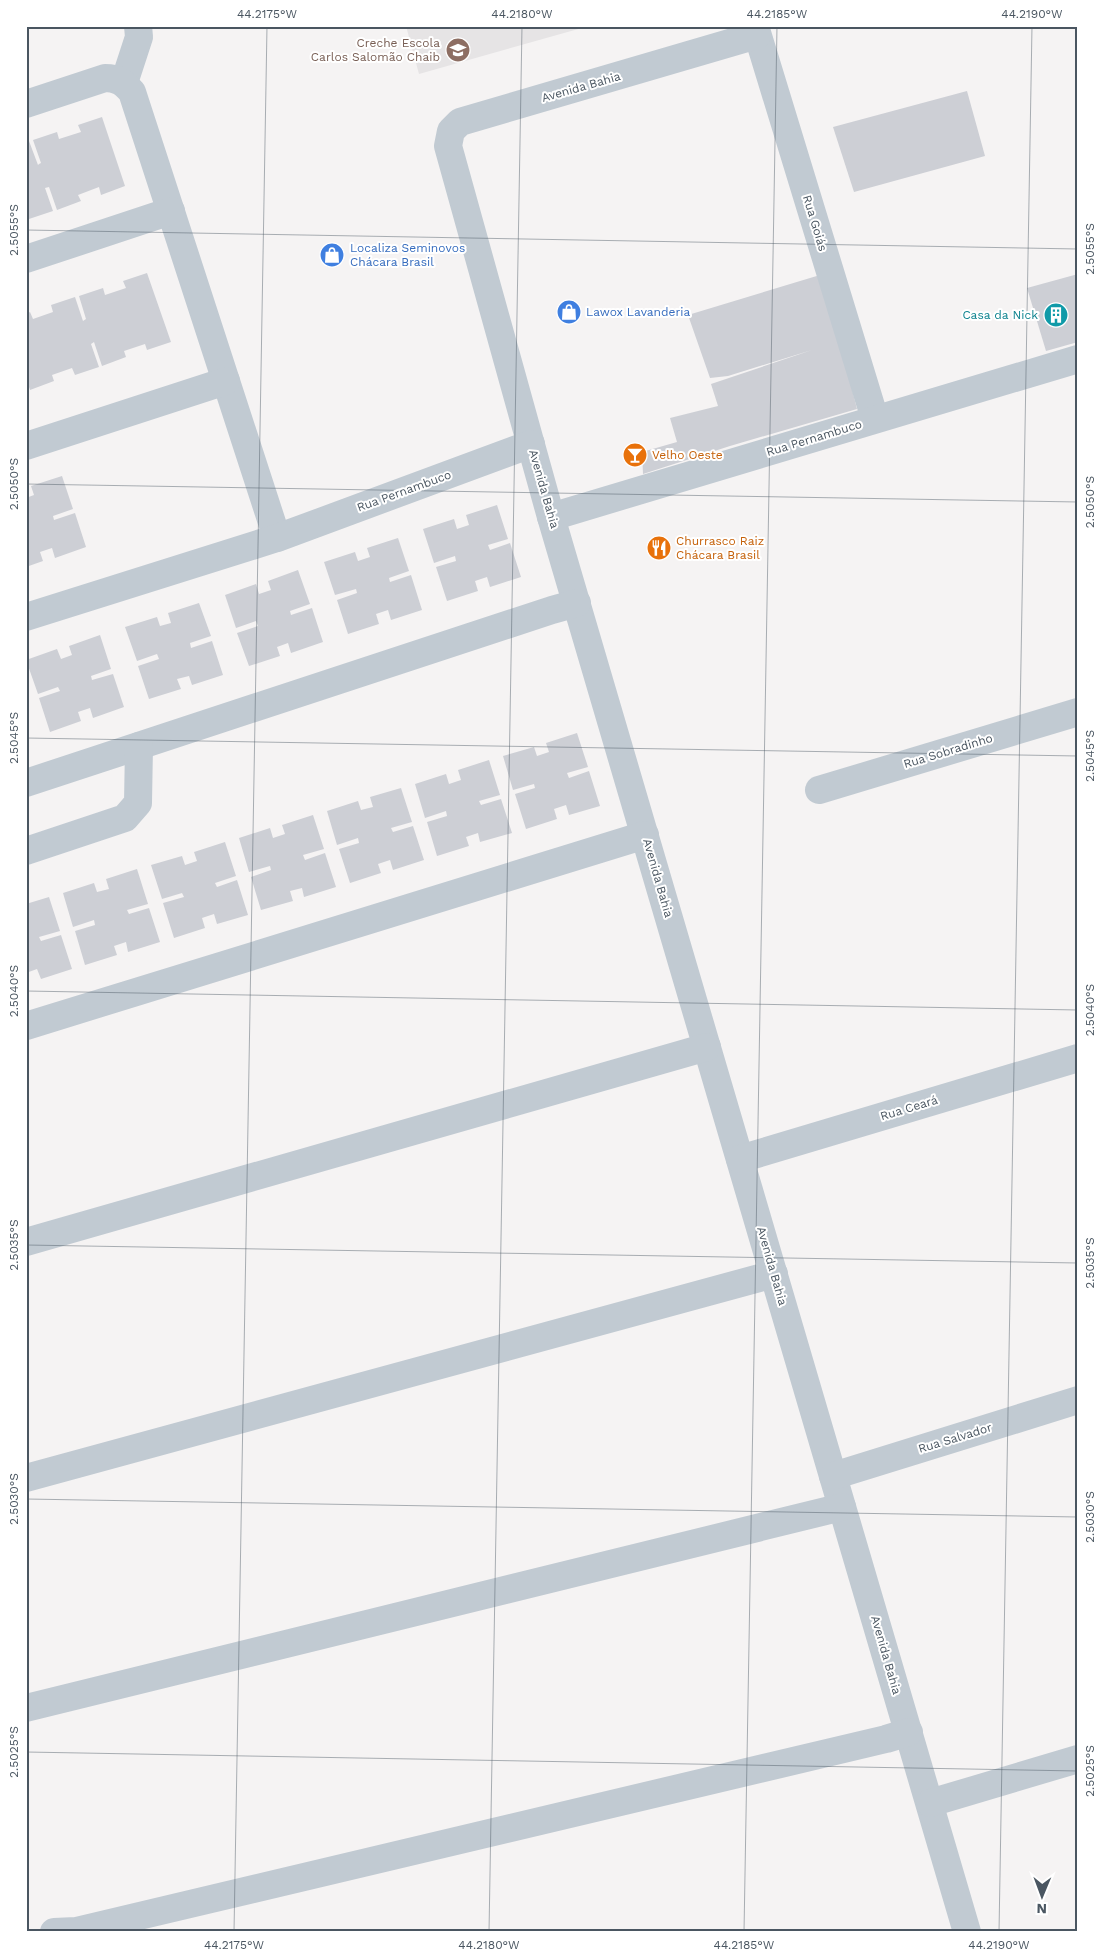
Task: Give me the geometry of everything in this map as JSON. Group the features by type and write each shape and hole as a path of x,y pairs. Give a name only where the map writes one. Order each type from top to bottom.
{"street":[{"path":"138,26 139,37 128,88 171,211 276,538"},
{"name":"Rua Goiás","path":"756,31 875,419"},
{"name":"Avenida Bahia","path":"756,31 460,122 451,131 448,146 551,517 564,607 634,838 695,1050 740,1159 761,1277 833,1476 832,1509 898,1736 930,1803 967,1932"},
{"path":"26,104 105,78 115,78 128,88"},
{"path":"26,258 171,211"},
{"name":"Rua Pernambuco","path":"551,517 1078,359"},
{"path":"26,446 226,382"},
{"name":"Rua Pernambuco","path":"26,617 276,538 531,444"},
{"path":"26,783 564,607"},
{"name":"Rua Sobradinho","path":"819,790 1078,712"},
{"path":"26,851 125,818 138,803 139,746"},
{"path":"26,1026 634,838"},
{"path":"26,1242 695,1050"},
{"name":"Rua Ceará","path":"740,1159 1078,1058"},
{"path":"26,1478 761,1277"},
{"name":"Rua Salvador","path":"833,1476 1078,1400"},
{"path":"26,1708 832,1509"},
{"path":"54,1932 76,1931 898,1736"},
{"path":"930,1803 1078,1759"}],"shaded area":[{"name":"Creche Escola Carlos Salomão Chaib","path":"406,26 589,26 419,74"}],"building":[{"path":"967,91 985,156 854,192 833,127"},
{"path":"102,117 125,186 101,195 99,187 78,195 81,201 57,210 49,187 45,188 53,211 29,219 26,212 26,142 29,141 38,165 41,163 33,140 57,132 59,139 81,132 78,125"},
{"path":"147,273 171,342 147,350 145,344 124,351 126,357 102,366 94,342 91,344 99,367 75,375 72,368 52,375 54,381 30,390 26,378 26,314 30,312 33,319 53,312 51,305 75,297 83,321 86,319 79,296 103,288 105,295 126,288 123,281"},
{"name":"Casa da Nick","path":"1078,274 1078,342 1046,351 1027,288"},
{"path":"820,275 840,341 857,409 730,446 643,474 642,452 677,442 670,418 718,406 711,384 812,350 728,376 710,378 688,315"},
{"path":"62,476 73,509 53,516 54,520 75,513 86,547 55,558 52,548 40,552 43,561 26,567 26,498 34,495 31,486"},
{"path":"497,505 508,539 488,545 490,550 510,543 521,577 490,587 487,577 475,581 478,591 447,601 436,567 456,561 455,556 434,563 423,529 454,519 457,529 469,525 466,515"},
{"path":"398,538 409,571 389,578 390,582 411,575 422,610 391,620 388,610 376,614 379,624 348,634 337,600 357,593 356,589 335,595 324,562 355,552 358,561 370,557 367,548"},
{"path":"298,570 310,604 290,611 291,615 312,608 323,642 291,653 288,643 277,647 280,656 249,666 237,633 258,626 256,621 236,628 225,595 256,584 259,594 271,590 268,581"},
{"path":"199,603 211,636 190,643 191,648 212,641 223,675 192,685 189,676 177,679 181,689 149,699 138,666 159,659 157,654 137,661 125,627 157,617 160,626 171,623 168,613"},
{"path":"100,635 111,669 91,676 92,680 113,674 124,707 93,718 90,708 78,712 81,721 50,732 39,698 60,691 58,687 38,694 26,660 57,649 61,659 72,655 69,646"},
{"path":"577,733 588,767 567,773 569,778 589,771 600,806 569,815 566,805 554,809 557,819 526,829 515,794 535,788 534,784 513,790 503,756 534,747 537,756 549,752 546,743"},
{"path":"489,760 500,795 479,801 481,805 501,799 512,833 480,842 478,833 466,837 469,846 437,856 427,822 447,816 446,811 425,818 415,784 446,774 449,784 461,780 458,770"},
{"path":"401,788 412,822 391,828 393,832 413,826 424,860 393,870 390,860 378,864 381,873 350,883 339,849 359,843 358,838 337,845 327,811 358,801 361,810 373,807 370,797"},
{"path":"313,815 324,849 303,855 305,860 325,853 336,887 304,897 302,888 290,891 293,901 261,910 251,877 271,870 270,866 249,872 239,838 270,828 273,838 285,834 282,825"},
{"path":"225,842 236,876 215,883 217,887 237,880 248,915 217,924 214,914 202,918 205,928 174,938 163,903 184,897 182,893 162,899 151,865 182,856 185,865 197,861 194,852"},
{"path":"137,869 148,904 127,910 129,914 149,908 160,942 128,952 126,942 114,946 117,955 85,965 75,931 95,925 94,920 73,927 63,893 94,883 97,892 109,889 106,879"},
{"path":"49,897 60,931 39,937 41,941 61,935 72,969 41,979 37,969 26,973 26,904"}],"place":[{"name":"Creche Escola Carlos Salomão Chaib","path":"458,50"},
{"name":"Localiza Seminovos Chácara Brasil","path":"332,255"},
{"name":"Lawox Lavanderia","path":"569,312"},
{"name":"Casa da Nick","path":"1056,315"},
{"name":"Velho Oeste","path":"635,455"},
{"name":"Churrasco Raiz Chácara Brasil","path":"659,548"}]}
